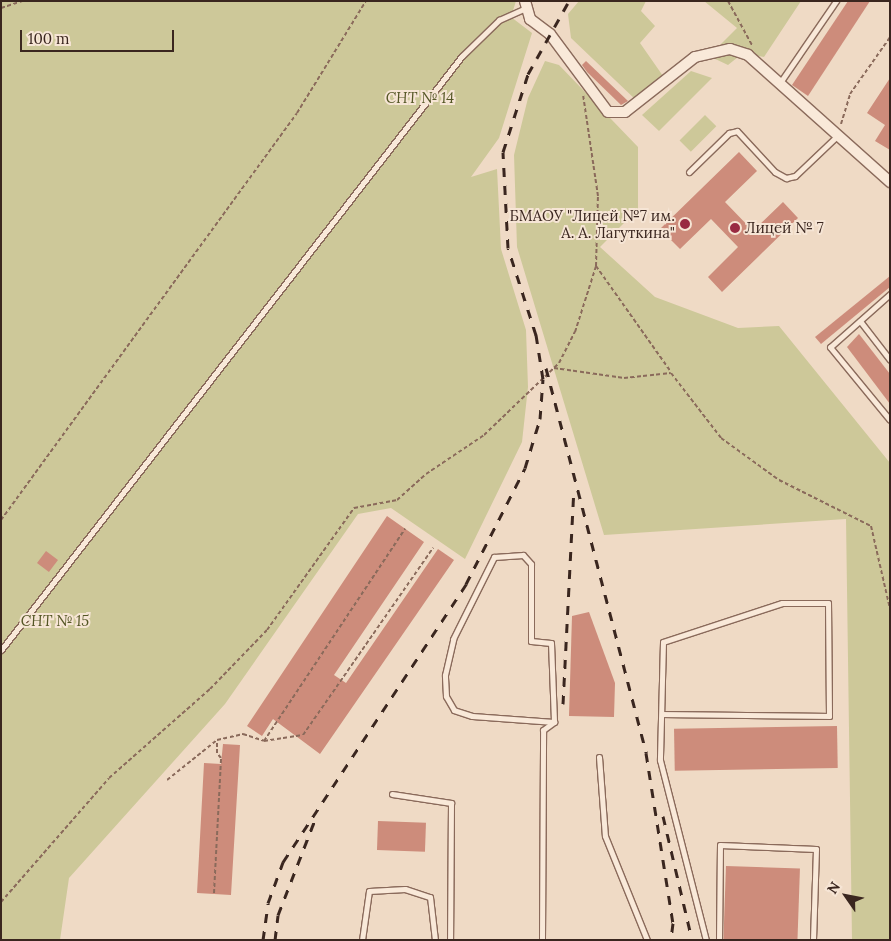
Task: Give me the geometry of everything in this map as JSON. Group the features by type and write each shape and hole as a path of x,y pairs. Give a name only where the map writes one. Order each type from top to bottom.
{"street":[{"path":"526,5 530,19 550,34 608,112 625,112 694,55 730,49 748,56 778,87 838,134 890,182"}],"lane":[{"path":"778,87 836,1"},
{"path":"1,650 462,56 498,20 526,5"},
{"path":"689,172 729,133 738,131 775,172 786,178 795,176 838,134"},
{"path":"890,294 830,347 890,420"},
{"path":"860,321 890,360"},
{"path":"523,555 531,564 531,641 551,643 554,722 472,716 454,710 446,696 453,639 494,557 523,555"},
{"path":"663,714 829,716 828,603 782,603 663,642 663,714 660,760 706,940"},
{"path":"542,940 543,730 554,722"},
{"path":"599,757 606,836 647,940"},
{"path":"392,794 451,803 450,940"},
{"path":"719,940 720,845 816,849 814,940"},
{"path":"362,940 369,891 405,889 430,897 436,940"}],"path":[{"path":"1,8 23,1"},
{"path":"1,520 297,114 366,1"},
{"path":"728,1 754,50"},
{"path":"838,134 850,94 890,37"},
{"path":"1,902 109,778 210,689 267,630 354,508 397,500 426,474 484,435 554,368 575,332 596,266 598,196 581,78"},
{"path":"596,266 671,373 721,438 779,480 871,526 890,610"},
{"path":"554,368 624,378 671,373"},
{"path":"264,741 405,530"},
{"path":"167,780 217,740 243,734 264,741 303,735 434,548"},
{"path":"214,893 222,758 217,753 217,740"}],"green space":[{"path":"1,1 516,1 511,17 532,33 499,138 471,177 497,169 501,249 526,330 528,387 522,442 465,559 391,508 358,514 225,704 69,878 60,940 1,940"},
{"path":"579,1 646,1 641,11 655,26 640,43 663,76 637,101 571,38 568,14"},
{"path":"704,1 801,1 764,57 743,53 728,65 709,56 737,28"},
{"path":"545,61 559,65 638,147 638,209 600,247 655,297 738,328 779,326 890,463 890,940 852,940 846,519 604,535 517,247 514,155 528,98"},
{"path":"691,71 712,78 659,131 642,115"},
{"path":"705,115 716,126 691,152 680,140"}],"building":[{"path":"848,1 870,1 808,96 792,85"},
{"path":"586,61 628,101 621,105 587,72 582,65"},
{"path":"890,78 890,150 875,141 885,125 867,113"},
{"name":"БМАОУ \"Лицей №7 им. А. А. Лагуткина\"","path":"739,152 757,171 725,202 753,231 783,202 798,218 722,292 708,277 738,247 711,219 680,249 660,229"},
{"path":"890,276 890,287 821,344 815,337"},
{"path":"859,334 890,374 890,404 847,347"},
{"path":"387,516 424,542 334,675 346,683 438,549 454,560 320,754 273,719 262,736 247,726"},
{"path":"46,551 58,560 49,572 37,563"},
{"path":"589,612 615,683 614,717 569,716 572,616"},
{"path":"837,726 838,768 675,771 674,729"},
{"path":"223,744 240,745 231,895 197,893 204,763 221,764"},
{"path":"378,821 426,823 425,852 377,850"},
{"path":"726,866 800,869 797,940 723,940"}],"railway":[{"path":"263,940 268,903 283,862 466,584 525,468 540,419 543,379 536,335 508,248 503,152 528,74 569,1"},
{"path":"546,368 646,753 673,923 671,940"},
{"path":"563,704 574,490"},
{"path":"663,816 692,940"},
{"path":"275,940 278,915 316,817"}],"place":[{"name":"БМАОУ \"Лицей №7 им. А. А. Лагуткина\"","path":"685,224"},
{"name":"Лицей № 7","path":"735,228"}],"park label":[{"name":"СНТ № 14","path":"420,98"},
{"name":"СНТ № 15","path":"55,621"}]}
